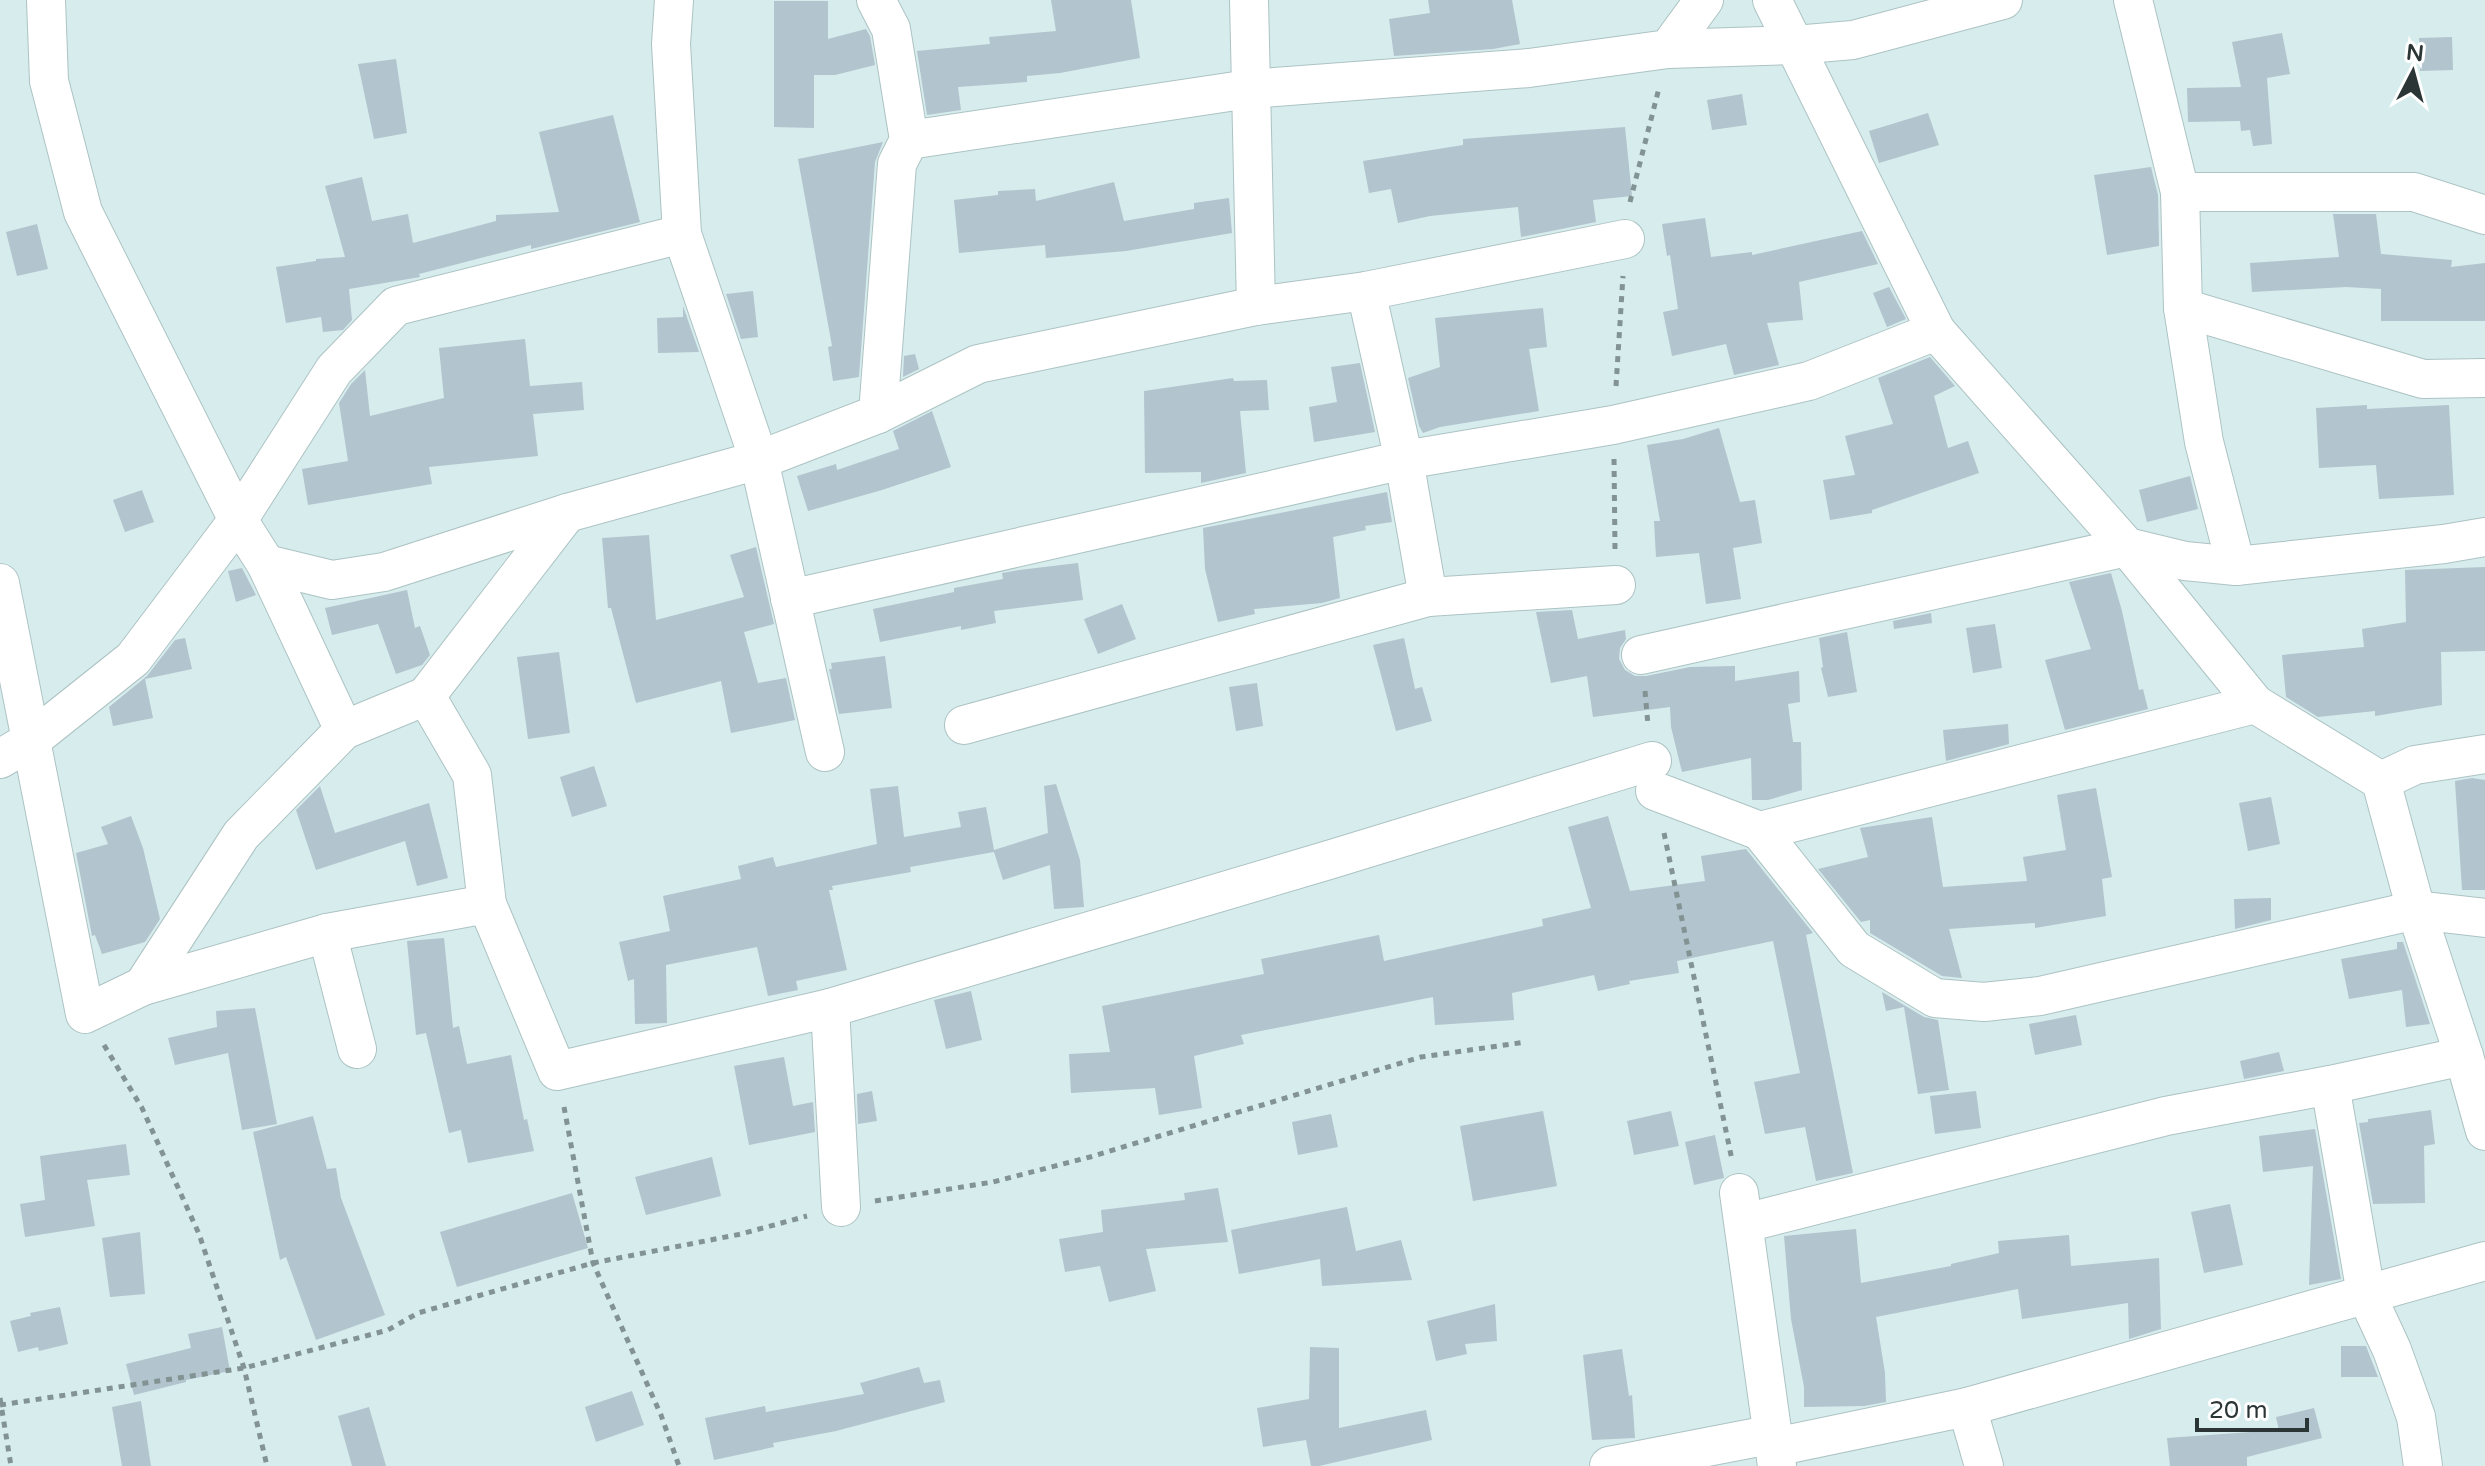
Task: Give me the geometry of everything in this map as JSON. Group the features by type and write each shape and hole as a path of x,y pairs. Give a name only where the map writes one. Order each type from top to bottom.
{"street":[{"path":"46,0 49,81 83,212 238,520 266,564 344,730"},
{"path":"674,0 671,44 682,234 759,460 825,752"},
{"path":"1249,0 1256,306"},
{"path":"1668,49 1704,0"},
{"path":"1772,0 1936,331 2127,547 2255,704 2381,781 2416,910 2485,1131"},
{"path":"909,140 1249,89 1529,68 1668,49 1853,40 2003,0"},
{"path":"2133,0 2180,192 2183,308 2204,442 2236,566"},
{"path":"878,414 897,164 909,140 890,10"},
{"path":"2180,192 2414,192 2485,215"},
{"path":"15,750 133,659 238,520 334,370 396,306 682,234"},
{"path":"266,564 332,580 384,572 567,513 759,460 878,414 978,364 1256,306 1366,291 1625,239"},
{"path":"1366,291 1404,460 1428,597"},
{"path":"2183,308 2423,379 2485,378"},
{"path":"790,599 1404,460 1613,425 1809,381 1936,331"},
{"path":"143,986 241,835 344,730 426,696 567,513"},
{"path":"1641,655 2127,547 2185,561 2236,566 2485,537"},
{"path":"0,583 15,750 85,1014 143,986 327,933 487,904"},
{"path":"964,725 1428,597 1616,585"},
{"path":"426,696 472,775 487,904 557,1071 830,1008 1332,859 1654,776 1760,831 1854,949 1935,998 1984,1002 2040,996 2416,910 2485,918"},
{"path":"1760,831 2255,704"},
{"path":"2381,781 2415,765 2485,754"},
{"path":"327,933 357,1049"},
{"path":"830,1008 841,1207"},
{"path":"1776,1449 1742,1208 2166,1116 2464,1056"},
{"path":"2330,1085 2366,1294 2392,1350 2416,1417 2423,1466"},
{"path":"1609,1466 1776,1449 1967,1407 2485,1261"},
{"path":"1967,1407 1984,1466"}],"path":[{"path":"1616,585 1613,425 1625,239 1630,203 1668,49"},
{"path":"1641,655 1654,776 1742,1208"},
{"path":"85,1014 142,1108 193,1220 244,1368 267,1466"},
{"path":"11,1466 1,1403 244,1368 388,1330 418,1313 593,1263 741,1234 841,1207 993,1182 1090,1157 1421,1057 1526,1042"},
{"path":"557,1071 593,1263 661,1415 679,1466"}],"building":[{"path":"1051,0 1131,0 1140,58 1027,76 1027,82 958,87 961,110 927,115 917,51 990,44 989,37 1056,31"},
{"path":"1428,0 1512,0 1520,44 1493,49 1394,56 1389,19 1430,13"},
{"path":"774,1 828,1 828,39 866,29 870,36 875,65 835,75 814,75 814,128 774,127"},
{"path":"2282,33 2290,74 2267,78 2272,144 2253,146 2250,130 2241,131 2240,121 2188,122 2187,88 2241,87 2232,42"},
{"path":"2452,37 2453,70 2420,71 2419,38"},
{"path":"396,59 407,133 374,139 358,64"},
{"path":"1742,94 1747,125 1712,130 1707,100"},
{"path":"1928,113 1939,145 1879,163 1869,131"},
{"path":"613,115 640,222 531,249 531,245 419,274 420,277 349,289 352,320 343,330 323,332 321,317 286,323 276,267 345,257 325,186 362,177 372,221 408,214 413,243 496,221 496,215 559,212 539,132"},
{"path":"1625,127 1632,196 1593,200 1596,222 1521,237 1518,207 1430,216 1398,223 1391,189 1369,193 1363,161 1463,145 1463,139"},
{"path":"883,142 875,162 859,377 833,381 828,347 832,346 798,159"},
{"path":"2151,167 2158,195 2159,246 2107,255 2094,175"},
{"path":"1114,182 1124,221 1194,209 1194,203 1229,198 1232,233 1126,251 1046,258 1045,245 959,253 954,200 998,195 998,191 1035,189 1036,201"},
{"path":"2333,214 2376,214 2381,254 2452,260 2451,267 2485,263 2485,321 2381,321 2381,289 2346,287 2252,292 2250,263 2339,257"},
{"path":"1705,218 1711,257 1752,252 1752,255 1862,231 1878,264 1799,282 1803,320 1767,323 1779,365 1734,375 1726,344 1672,356 1663,312 1678,309 1662,224"},
{"path":"37,224 48,269 17,276 6,232"},
{"path":"1889,287 1906,319 1887,327 1873,293"},
{"path":"753,291 758,337 741,339 726,294"},
{"path":"683,306 699,352 658,353 657,318 683,317"},
{"path":"1543,308 1547,347 1529,349 1539,411 1440,427 1423,433 1408,378 1440,367 1435,318"},
{"path":"525,339 530,386 582,382 584,410 533,414 538,456 429,467 432,484 308,505 302,469 348,461 339,403 365,370 370,416 444,398 439,348"},
{"path":"915,354 919,369 903,377 904,356"},
{"path":"1930,357 1955,386 1934,396 1948,448 1968,441 1979,473 1872,510 1872,513 1830,520 1823,480 1855,475 1845,436 1893,424 1878,378"},
{"path":"1360,363 1375,432 1314,442 1309,407 1337,402 1331,367"},
{"path":"1233,378 1234,381 1267,380 1269,410 1240,411 1246,473 1201,483 1201,472 1145,473 1144,391"},
{"path":"2367,405 2367,409 2449,405 2454,495 2379,499 2376,465 2319,468 2316,408"},
{"path":"932,411 951,467 808,511 797,476 836,464 837,470 899,449 893,431"},
{"path":"1719,428 1740,502 1755,500 1762,543 1733,548 1741,599 1706,604 1699,553 1656,557 1654,521 1660,521 1647,445 1683,439"},
{"path":"2190,476 2198,509 2147,522 2139,490"},
{"path":"142,490 154,522 125,532 113,500"},
{"path":"1387,492 1392,522 1365,526 1366,530 1333,537 1340,598 1322,603 1254,609 1255,614 1218,622 1205,569 1203,528"},
{"path":"649,535 656,620 744,597 730,555 756,547 774,624 744,632 758,683 786,678 795,720 731,733 721,681 636,703 611,608 608,608 602,538"},
{"path":"1078,563 1083,600 994,611 996,623 961,630 961,626 880,642 873,609 1003,579 1002,573"},
{"path":"2485,567 2485,651 2441,652 2442,705 2375,716 2375,711 2318,717 2286,697 2282,655 2364,647 2362,629 2406,622 2405,570"},
{"path":"242,568 256,595 236,602 228,571"},
{"path":"2111,573 2139,690 2143,689 2148,709 2065,730 2045,660 2091,649 2069,582"},
{"path":"407,590 415,628 420,626 430,655 422,665 396,674 378,624 332,635 325,608"},
{"path":"1122,604 1136,639 1098,654 1084,619"},
{"path":"1572,610 1578,639 1625,630 1626,639 1620,648 1619,659 1625,670 1635,676 1690,667 1735,666 1735,681 1799,671 1800,702 1788,704 1793,742 1801,742 1802,790 1768,800 1752,800 1751,758 1682,772 1671,727 1670,707 1593,717 1587,676 1551,683 1536,612"},
{"path":"1931,613 1932,623 1894,629 1893,621"},
{"path":"1995,624 2002,668 1973,673 1966,628"},
{"path":"1847,632 1857,692 1828,697 1821,668 1819,638"},
{"path":"185,638 192,669 145,679 153,718 113,726 109,707 147,676 175,640"},
{"path":"1404,638 1415,689 1422,687 1432,721 1396,731 1373,645"},
{"path":"559,652 570,733 528,739 517,657"},
{"path":"885,656 892,708 839,714 829,669 832,669 831,663"},
{"path":"1257,683 1263,726 1236,731 1229,687"},
{"path":"2008,724 2009,744 1946,761 1943,730"},
{"path":"594,766 607,806 572,817 560,777"},
{"path":"2472,778 2485,780 2485,890 2462,890 2455,781"},
{"path":"1056,784 1080,860 1084,907 1054,909 1050,865 1003,880 994,852 910,867 911,872 832,886 833,890 829,890 847,970 796,981 798,990 768,996 757,947 666,965 667,1023 635,1024 634,979 628,981 619,942 670,931 663,896 741,879 738,866 773,857 776,867 877,844 870,789 898,786 904,837 961,827 958,812 986,807 994,850 1048,833 1044,786"},
{"path":"320,786 335,833 429,803 448,878 417,886 405,841 316,870 296,810"},
{"path":"2096,788 2112,877 2102,879 2106,916 2035,928 2035,923 1949,929 1962,978 1942,976 1870,933 1870,920 1861,922 1818,869 1868,857 1860,828 1932,817 1943,887 2027,881 2023,857 2066,850 2057,795"},
{"path":"2271,797 2280,844 2248,851 2239,803"},
{"path":"131,816 143,848 160,919 145,942 102,954 95,935 92,936 76,853 108,844 101,827"},
{"path":"1608,816 1630,891 1705,881 1701,856 1746,849 1813,933 1806,935 1853,1173 1816,1181 1805,1127 1765,1134 1754,1082 1800,1073 1773,941 1677,961 1679,973 1629,981 1630,984 1598,991 1594,975 1512,993 1514,1020 1435,1025 1433,997 1241,1035 1244,1044 1194,1056 1202,1108 1159,1115 1155,1088 1071,1093 1069,1054 1110,1052 1102,1006 1264,974 1261,959 1379,935 1384,961 1543,926 1542,919 1591,908 1568,827"},
{"path":"2271,898 2271,920 2235,929 2234,899"},
{"path":"444,938 453,1028 459,1026 467,1064 511,1055 524,1120 527,1119 534,1151 468,1163 461,1130 449,1133 426,1033 416,1035 407,941"},
{"path":"2397,942 2403,942 2430,1024 2406,1027 2402,990 2349,999 2341,959 2397,949"},
{"path":"971,991 982,1040 946,1049 934,1000"},
{"path":"1882,992 1924,1017 1938,1020 1949,1090 1918,1094 1904,1007 1886,1011"},
{"path":"255,1008 277,1124 242,1130 228,1053 175,1065 168,1038 217,1027 216,1011"},
{"path":"2076,1015 2082,1045 2035,1055 2029,1024"},
{"path":"2279,1052 2284,1071 2244,1079 2240,1061"},
{"path":"784,1057 793,1106 813,1102 815,1132 749,1145 734,1066"},
{"path":"872,1091 877,1121 858,1124 857,1094"},
{"path":"1976,1091 1981,1128 1935,1134 1930,1096"},
{"path":"2431,1110 2435,1144 2424,1146 2425,1203 2373,1204 2359,1123"},
{"path":"1543,1111 1557,1186 1473,1201 1460,1126"},
{"path":"1671,1111 1679,1146 1634,1155 1627,1121"},
{"path":"1331,1114 1338,1147 1298,1155 1292,1122"},
{"path":"313,1116 327,1169 336,1168 341,1198 385,1315 316,1340 286,1257 280,1260 253,1132"},
{"path":"2315,1129 2341,1279 2309,1285 2313,1166 2263,1172 2259,1136"},
{"path":"1715,1135 1724,1178 1694,1185 1685,1142"},
{"path":"126,1144 130,1175 87,1180 95,1226 25,1237 20,1204 45,1200 40,1156"},
{"path":"712,1157 721,1196 646,1215 635,1177"},
{"path":"1218,1188 1228,1242 1146,1249 1156,1291 1109,1302 1100,1266 1065,1272 1059,1239 1103,1232 1101,1210 1185,1200 1184,1193"},
{"path":"572,1193 588,1248 457,1287 440,1232"},
{"path":"2230,1204 2243,1265 2204,1273 2191,1212"},
{"path":"1347,1207 1356,1251 1401,1240 1412,1280 1322,1286 1320,1259 1239,1274 1231,1230"},
{"path":"1856,1229 1861,1283 1951,1266 1999,1253 1998,1241 2069,1235 2071,1266 2159,1258 2161,1329 2129,1339 2128,1303 2022,1319 2018,1289 1876,1317 1886,1402 1864,1406 1804,1407 1804,1387 1791,1319 1784,1236"},
{"path":"140,1232 145,1294 110,1297 102,1238"},
{"path":"1495,1304 1497,1341 1465,1344 1467,1354 1436,1361 1427,1321"},
{"path":"60,1307 68,1344 18,1352 10,1321"},
{"path":"222,1327 230,1371 134,1395 126,1364 191,1348 188,1334"},
{"path":"2341,1346 2366,1346 2378,1377 2341,1377"},
{"path":"1310,1347 1339,1348 1339,1428 1426,1410 1432,1440 1319,1466 1311,1466 1306,1440 1263,1447 1257,1408 1309,1399"},
{"path":"1622,1349 1629,1396 1632,1395 1635,1438 1592,1440 1583,1355"},
{"path":"919,1367 924,1383 940,1380 945,1402 714,1460 705,1418 765,1406 766,1412 864,1394 860,1383"},
{"path":"632,1391 644,1425 596,1442 585,1407"},
{"path":"141,1401 151,1466 122,1466 112,1407"},
{"path":"369,1407 386,1466 352,1466 338,1416"},
{"path":"2314,1408 2322,1438 2247,1457 2247,1466 2170,1466 2167,1438 2279,1430 2276,1417"}]}
